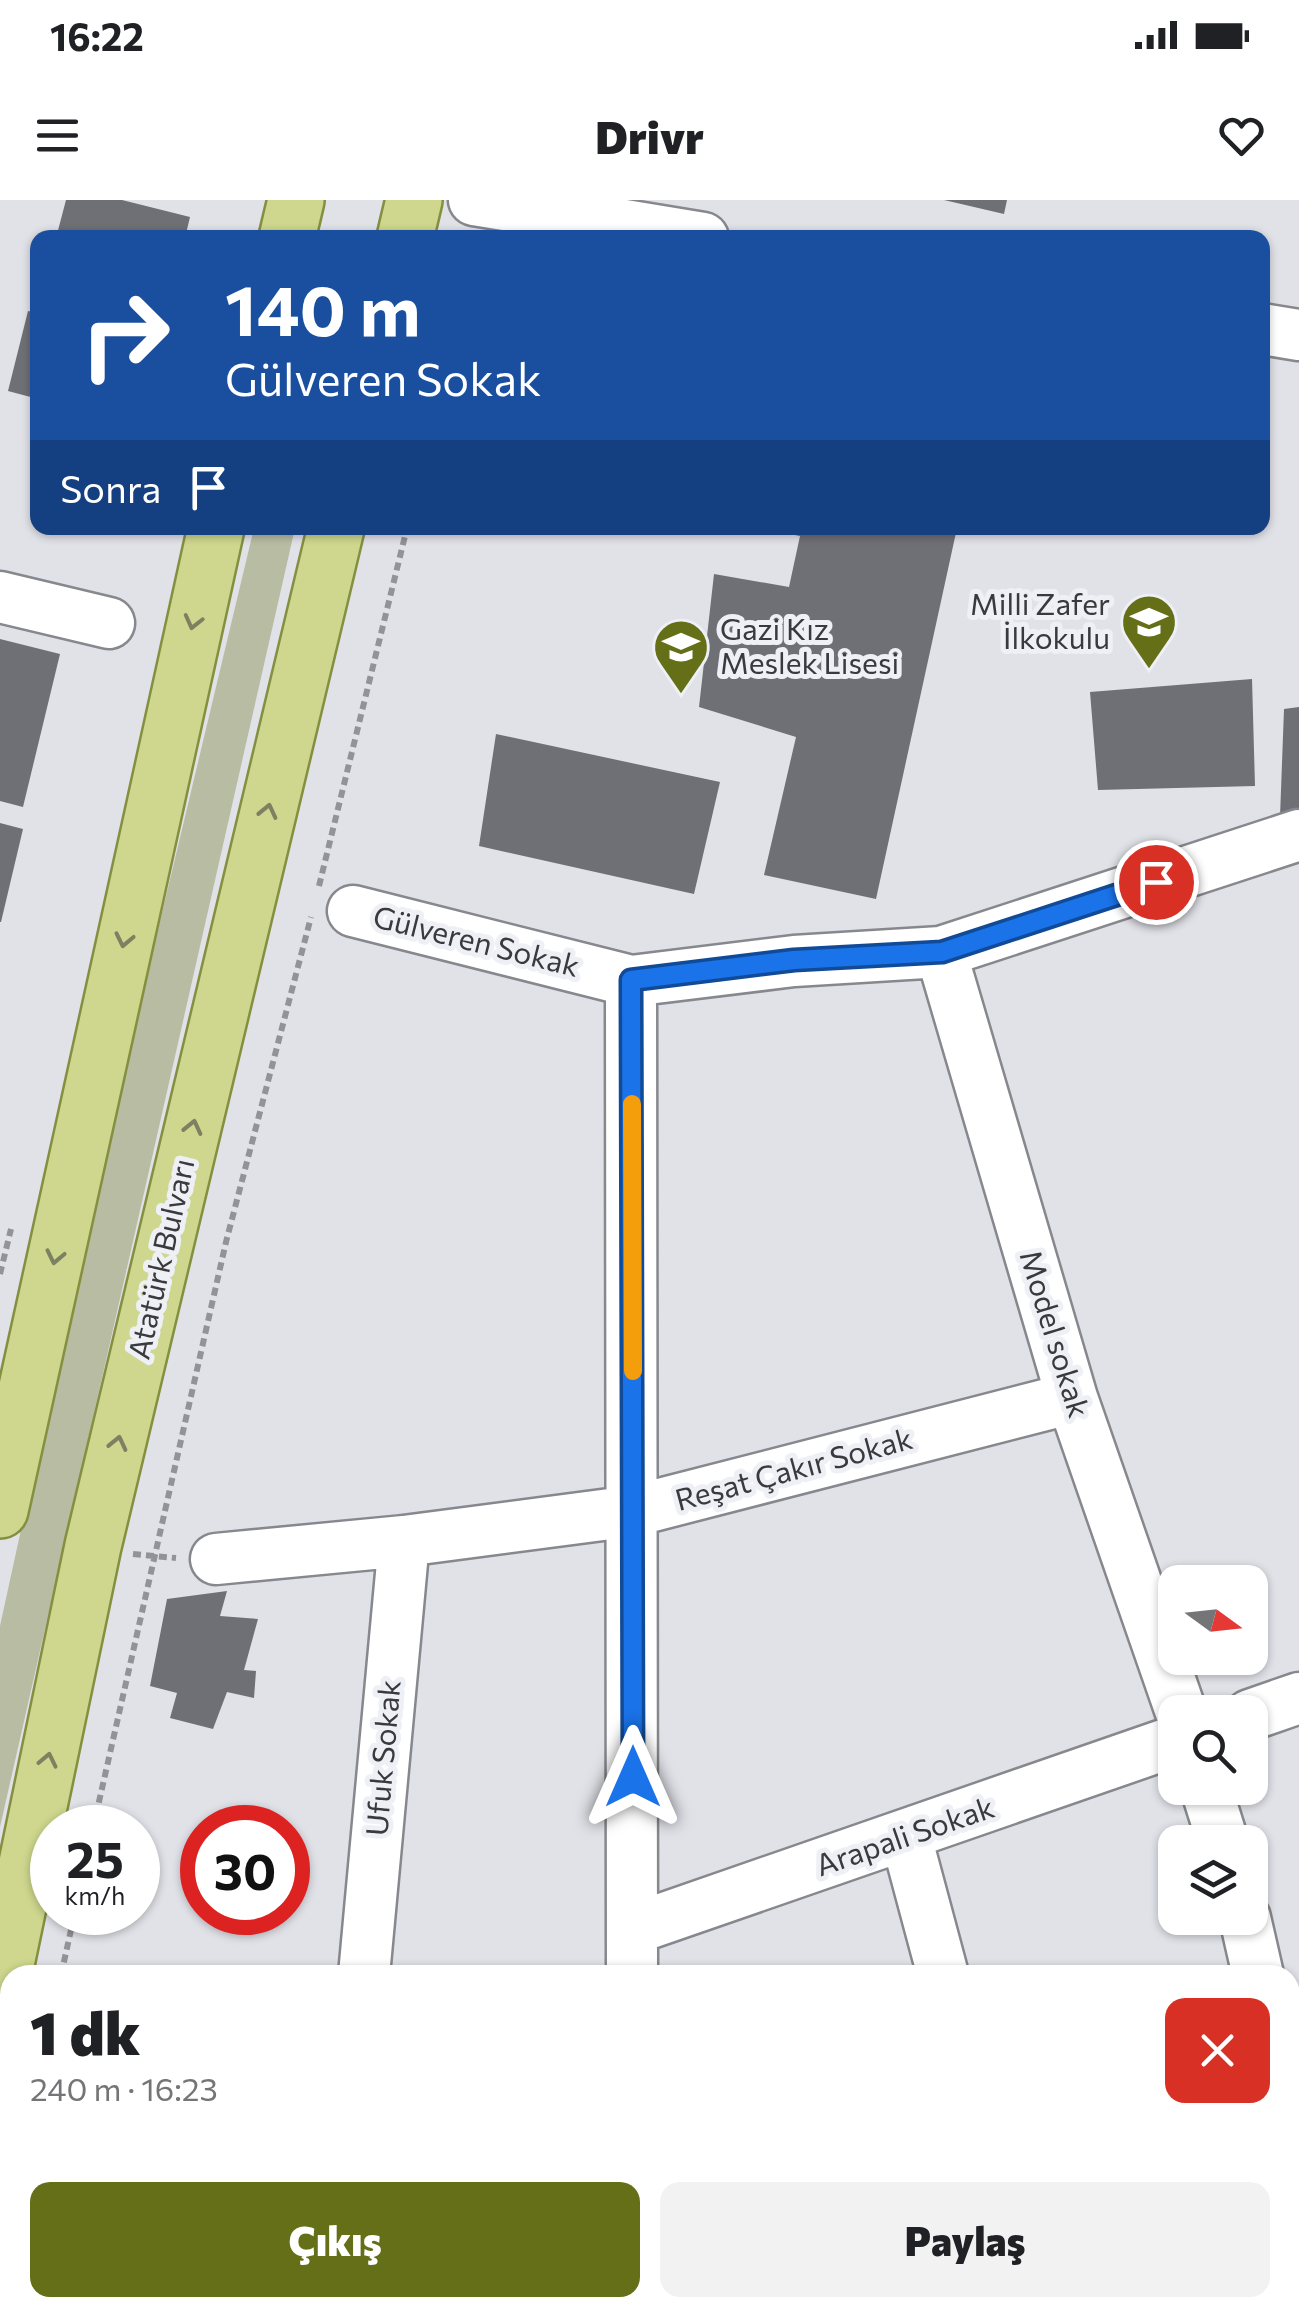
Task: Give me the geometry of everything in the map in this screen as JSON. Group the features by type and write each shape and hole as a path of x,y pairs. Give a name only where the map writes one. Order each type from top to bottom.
{"main road":[{"path":"289,230 296,200"},
{"path":"407,230 414,200"},
{"path":"0,1510 214,535"},
{"name":"Atatürk Bulvarı","path":"6,1965 93,1546 334,535"}],"street":[{"path":"474,200 655,230"},
{"path":"1270,330 1299,335"},
{"path":"0,597 110,623"},
{"name":"Gülveren Sokak","path":"353,910 631,980 794,960 942,952 1299,835"},
{"name":"Model sokak","path":"942,952 1072,1398 1175,1695"},
{"path":"631,980 633,1952"},
{"name":"Reşat Çakır Sokak","path":"216,1559 404,1541 633,1512 1072,1398"},
{"name":"Ufuk Sokak","path":"365,1965 404,1541"},
{"path":"1268,1709 1299,1698"},
{"name":"Arapali Sokak","path":"633,1952 906,1837 1158,1747"},
{"path":"906,1837 941,1965"},
{"path":"1250,1935 1256,1965"}],"path":[{"path":"99,1805 226,1242 405,535"},
{"path":"93,1546 153,1557 216,1559"},
{"path":"63,1965 70,1935"}],"green space":[{"path":"252,535 293,535 0,1827 0,1626 87,1227"}],"building":[{"path":"66,200 122,200 190,217 187,230 58,230"},
{"path":"944,200 1007,200 1004,214"},
{"path":"28,311 30,311 30,397 8,391"},
{"path":"795,535 955,535 876,899 764,875 796,737 699,707 714,574 789,587 800,536"},
{"path":"0,639 60,654 23,807 0,801"},
{"path":"1252,679 1255,786 1098,790 1090,692"},
{"path":"1299,707 1299,815 1280,817 1284,709"},
{"path":"496,734 720,782 694,894 479,846"},
{"path":"0,823 23,829 1,922 0,922"},
{"path":"227,1591 220,1616 258,1619 244,1670 256,1671 254,1698 227,1692 213,1729 170,1718 177,1693 150,1686 167,1599"}],"slow traffic":[{"path":"632,1104 633,1371"}],"place":[{"name":"Milli Zafer İlkokulu","path":"1149,671"},
{"name":"Gazi Kız Meslek Lisesi","path":"681,696"}],"route":[{"path":"633,1777 631,980 794,960 942,952 1156,882"}]}
